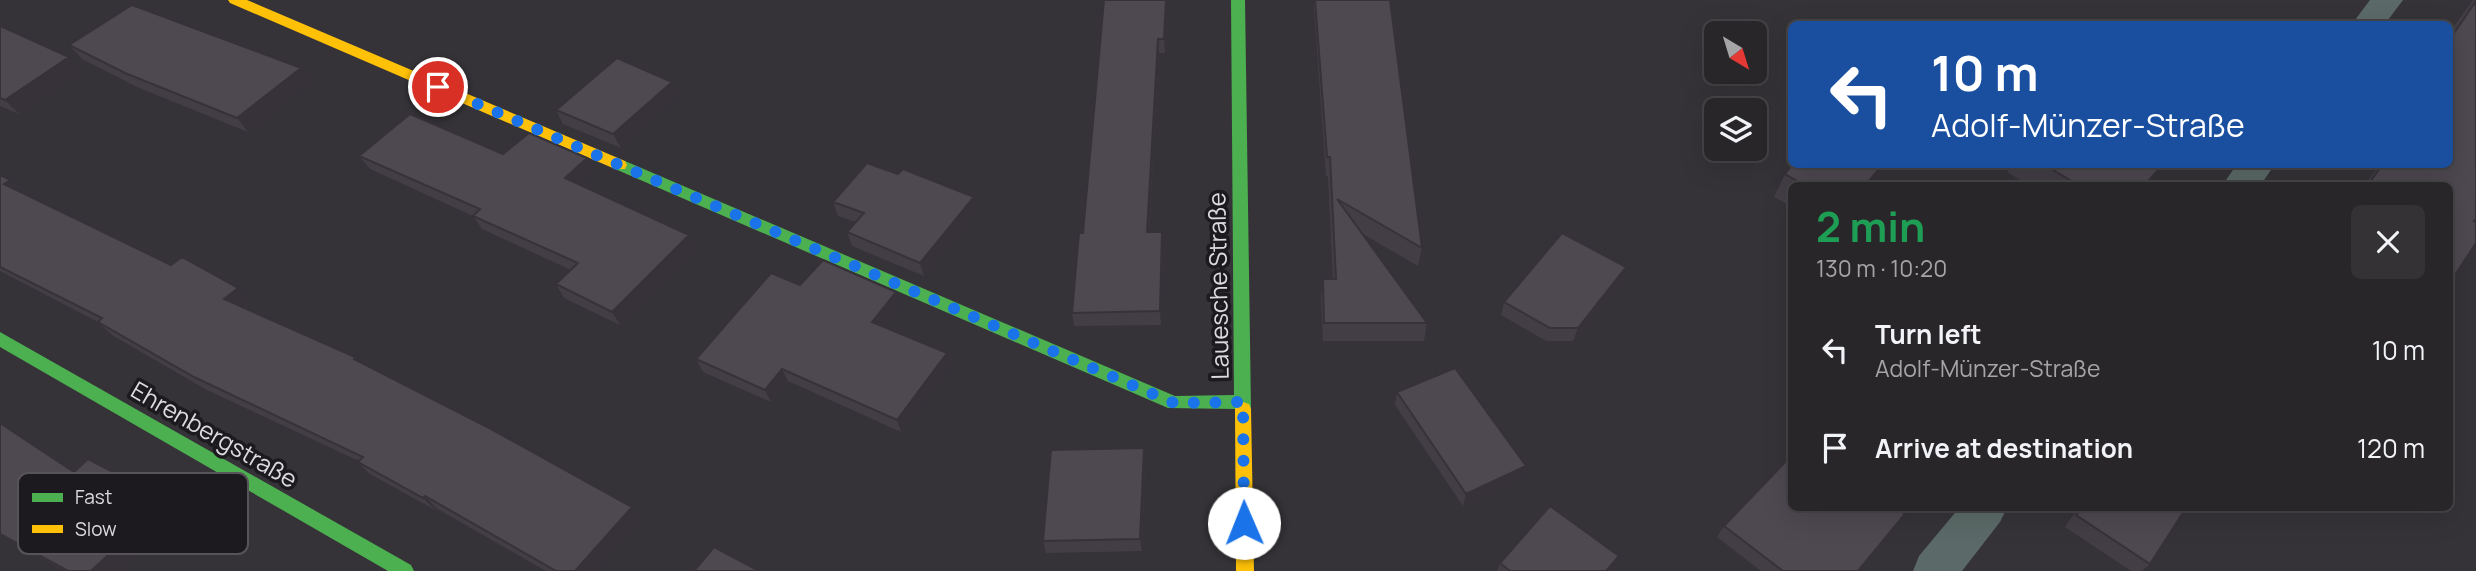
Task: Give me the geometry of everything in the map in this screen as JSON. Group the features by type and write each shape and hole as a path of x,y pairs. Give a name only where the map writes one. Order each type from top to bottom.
{"street":[{"path":"235,0 1174,403 1243,402"},
{"name":"Lauesche Straße","path":"1238,0 1245,571"},
{"path":"2370,21 2387,0"},
{"path":"2243,182 2254,168"},
{"name":"Ehrenbergstraße","path":"0,339 234,473"},
{"name":"Ehrenbergstraße","path":"248,481 405,571"},
{"path":"1935,571 1983,511"}],"building":[{"path":"1104,0 1166,0 1164,39 1158,39 1147,232 1162,232 1160,311 1072,313 1079,233 1083,233"},
{"path":"1315,0 1390,0 1422,248 1337,199 1427,323 1324,323 1323,279 1336,279 1330,157 1327,157"},
{"path":"2476,1 2476,243 2453,278 2453,182 2370,182 2380,168 2453,168 2453,35"},
{"path":"132,5 301,68 237,118 125,73 69,45"},
{"path":"0,26 69,57 5,100 0,98"},
{"path":"617,58 672,82 613,134 556,110"},
{"path":"410,114 503,154 529,133 587,158 565,178 689,235 612,312 556,284 578,263 473,216 480,209 359,156"},
{"path":"867,163 898,174 903,169 974,197 920,263 847,232 864,213 833,202"},
{"path":"1790,168 1880,168 1868,182 1799,182 1785,174"},
{"path":"2050,168 2158,170 2148,182 2073,182"},
{"path":"0,175 10,180 4,184 171,265 182,257 238,288 224,299 355,357 354,359 491,429 632,507 575,571 556,571 425,496 423,498 358,462 363,457 194,377 98,322 102,318 0,267"},
{"path":"1562,233 1626,267 1578,328 1550,328 1504,302"},
{"path":"823,260 896,292 872,322 947,353 897,420 782,369 765,390 696,359 771,273 800,285"},
{"path":"1455,368 1526,466 1466,494 1397,392"},
{"path":"0,423 74,472 88,459 115,473 18,473 18,544 0,534"},
{"path":"1144,448 1140,539 1043,541 1051,450"},
{"path":"1788,459 1788,511 1900,511 1905,514 1858,571 1783,571 1724,526"},
{"path":"1550,506 1619,556 1606,571 1510,571 1500,563"},
{"path":"2079,511 2184,511 2150,564 2076,515"},
{"path":"714,547 759,571 694,571"},
{"path":"37,554 109,554 91,571 68,571"}],"traffic: fast":[{"path":"1238,0 1243,409"},
{"path":"620,165 1174,403 1243,402"},
{"path":"0,339 234,473"},
{"path":"248,481 405,571"}],"traffic: slow":[{"path":"235,0 620,165"},
{"path":"1243,409 1245,571"}],"route":[{"path":"438,87 1174,403 1243,402 1244,523"}]}
